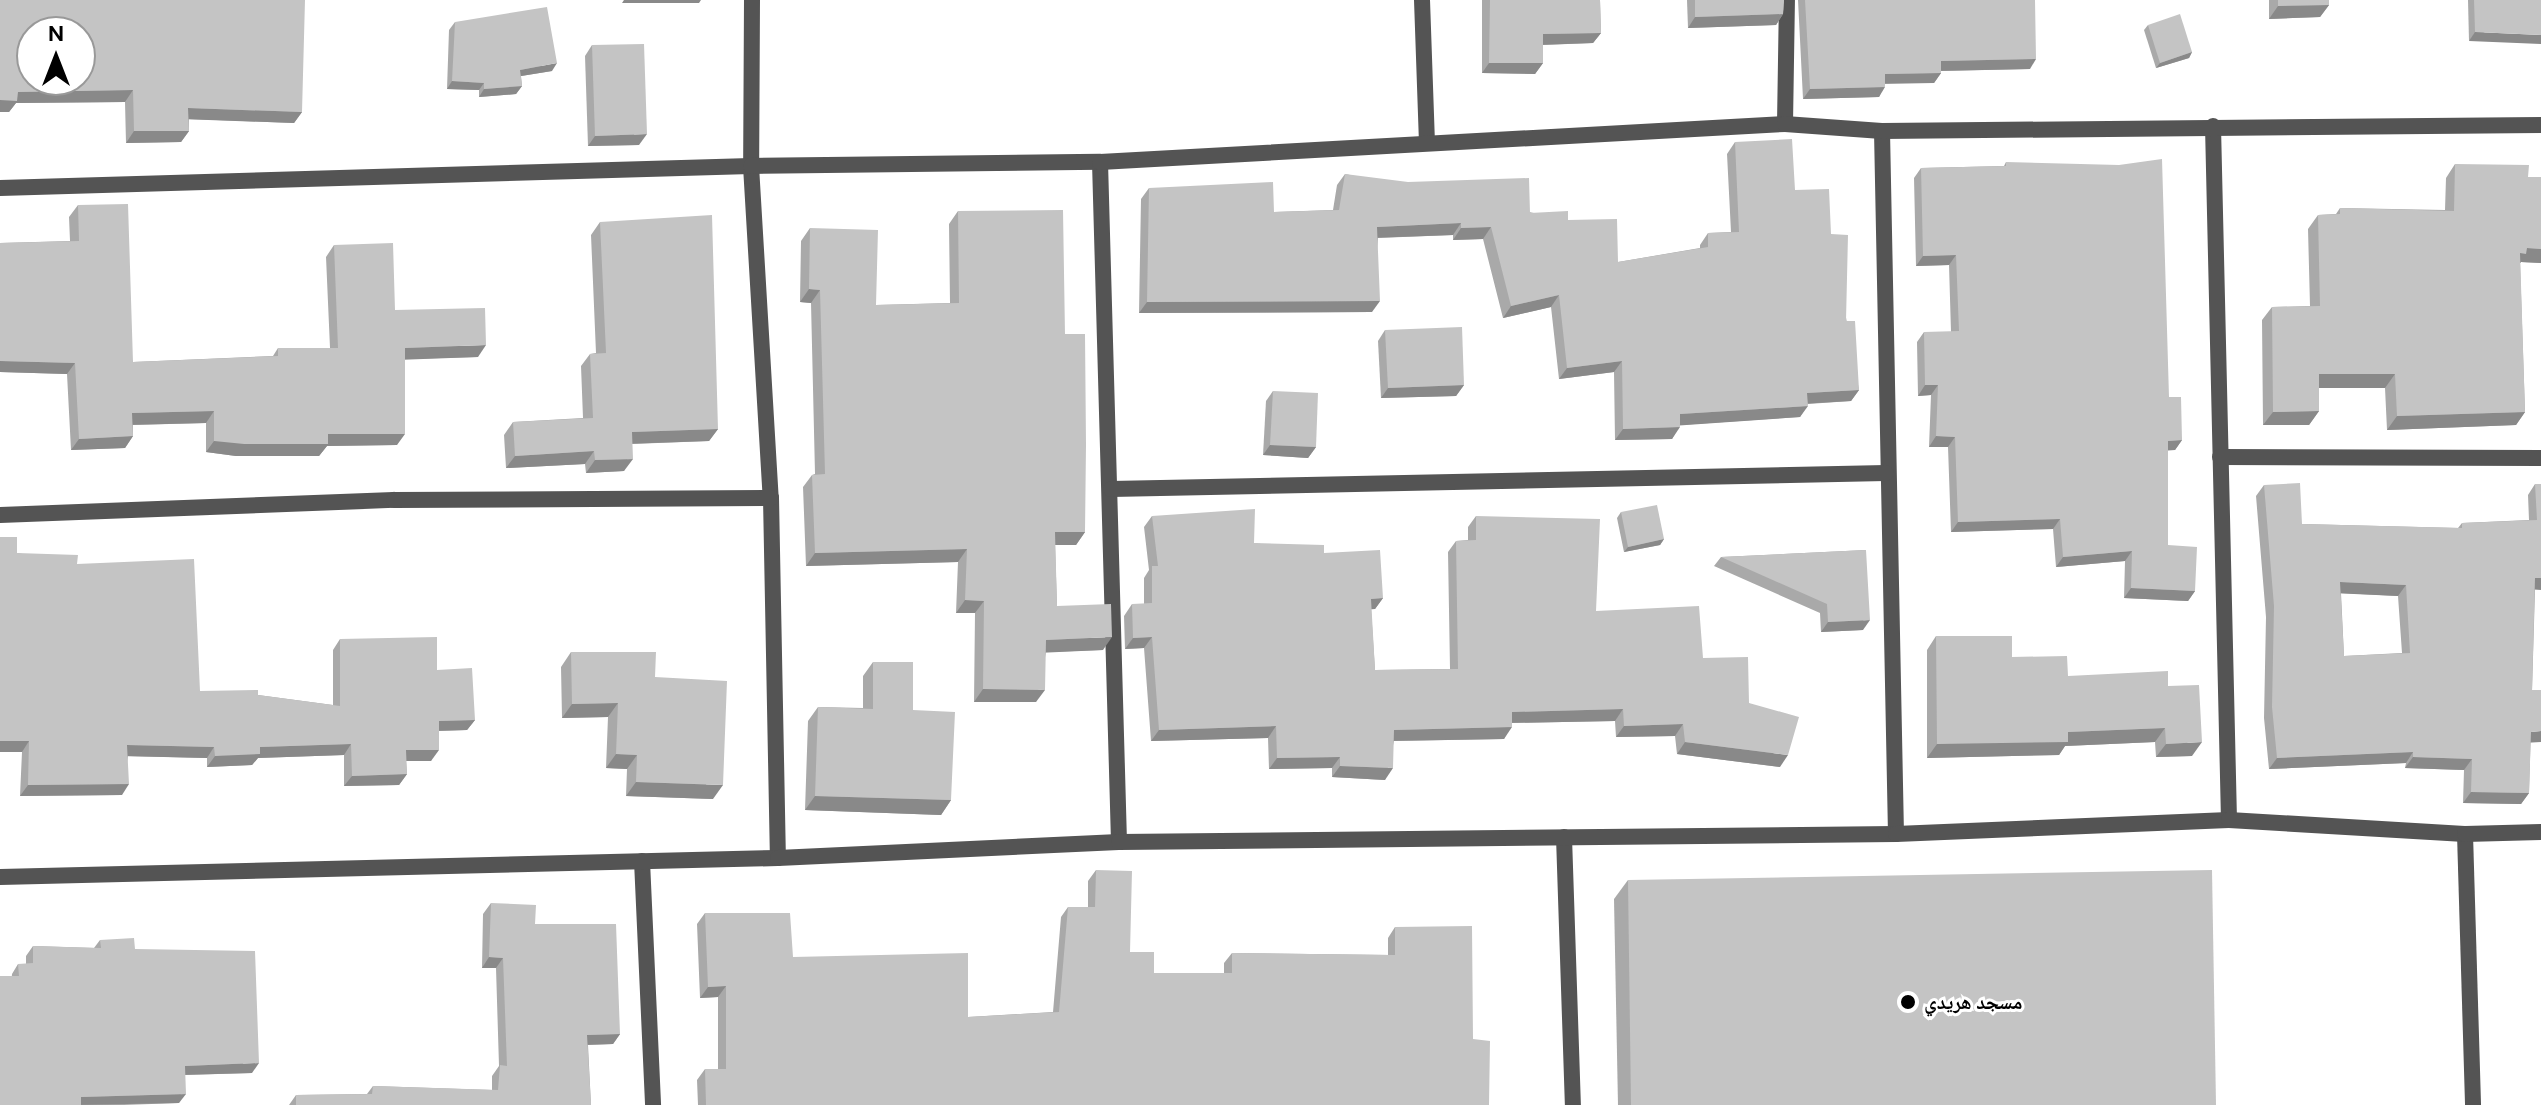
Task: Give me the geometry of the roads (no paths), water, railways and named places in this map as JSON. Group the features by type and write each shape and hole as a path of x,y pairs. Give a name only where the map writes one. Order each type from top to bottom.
{"street":[{"path":"752,0 751,166 771,498 778,858"},
{"path":"1422,0 1427,143"},
{"path":"1785,124 1787,0"},
{"path":"0,188 751,166 1100,162 1785,124 1882,131 2541,125"},
{"path":"2213,126 2229,820"},
{"path":"1882,131 1886,473 1896,834"},
{"path":"1100,162 1119,842"},
{"path":"2220,457 2541,458"},
{"path":"1111,489 1886,473"},
{"path":"0,515 394,500 771,498"},
{"path":"0,877 778,858 1119,842 1896,834 2229,820 2465,834 2541,832"},
{"path":"2465,834 2473,1105"},
{"path":"1564,837 1573,1105"},
{"path":"642,861 653,1105"}],"place":[{"name":"مسجد هريدي","path":"1908,1002"}]}
